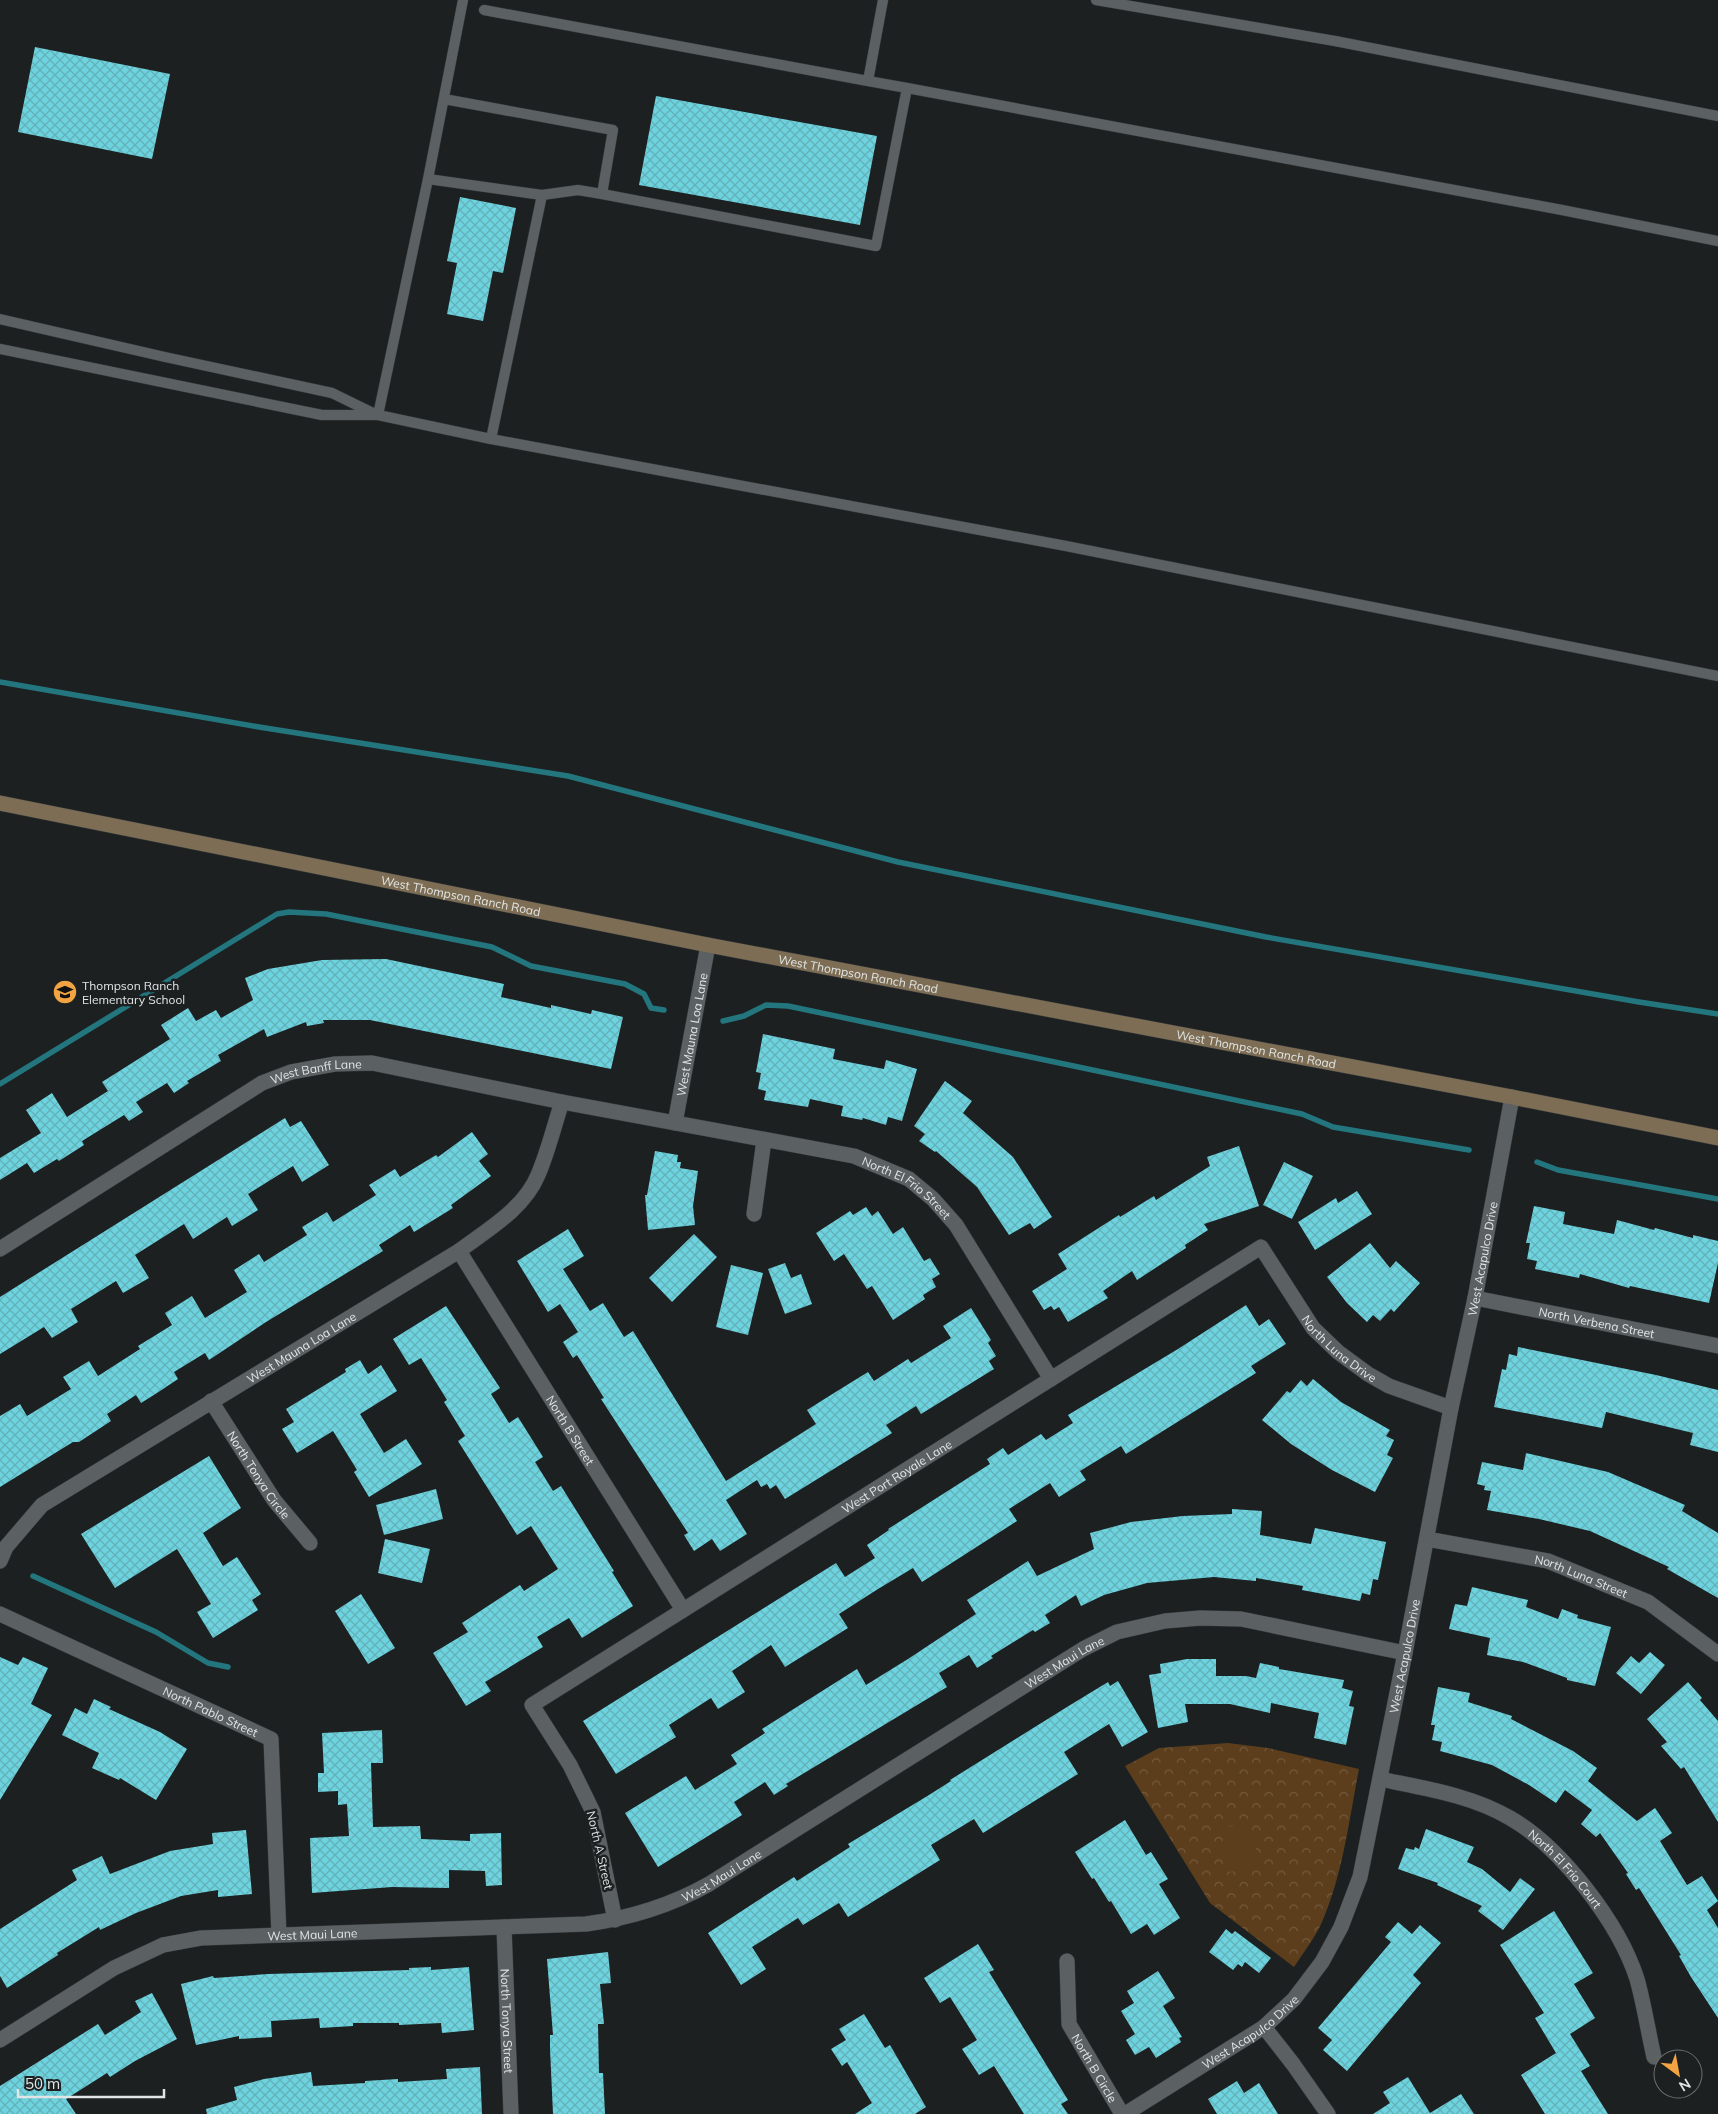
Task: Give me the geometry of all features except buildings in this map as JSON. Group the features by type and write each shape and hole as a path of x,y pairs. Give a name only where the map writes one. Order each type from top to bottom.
{"main road":[{"name":"West Thompson Ranch Road","path":"0,803 708,945 1512,1097 1718,1138"}],"street":[{"name":"West Mauna Loa Lane","path":"675,1123 708,945"},
{"name":"West Banff Lane","path":"0,1249 262,1083 291,1072 335,1064 372,1063 675,1123"},
{"name":"West Acapulco Drive","path":"1124,2114 1264,2027 1294,1999 1322,1962 1341,1927 1360,1877 1406,1653 1451,1408 1475,1298 1512,1097"},
{"name":"West Mauna Loa Lane","path":"0,1561 6,1547 42,1505 459,1251 506,1216 524,1198 538,1177 562,1102"},
{"name":"North El Frio Street","path":"675,1123 854,1156 909,1179 933,1199 956,1225 1051,1379"},
{"path":"754,1214 764,1140"},
{"name":"West Port Royale Lane","path":"532,1705 1261,1247"},
{"name":"North Luna Drive","path":"1261,1247 1313,1328 1338,1352 1368,1374 1390,1386 1451,1408"},
{"name":"North B Street","path":"459,1251 683,1610"},
{"name":"North Verbena Street","path":"1475,1298 1718,1346"},
{"name":"North Tonya Circle","path":"211,1401 274,1500 310,1543"},
{"name":"North Luna Street","path":"1427,1539 1548,1561 1648,1602 1718,1654"},
{"name":"North Pablo Street","path":"0,1614 271,1739 279,1935"},
{"name":"West Maui Lane","path":"0,2040 114,1968 163,1945 201,1938 586,1924 615,1920 662,1907 709,1884 1082,1649 1117,1632 1165,1621 1200,1618 1241,1619 1406,1653"},
{"name":"North A Street","path":"532,1705 570,1765 594,1812 615,1920"},
{"name":"North El Frio Court","path":"1380,1778 1448,1794 1510,1818 1555,1853 1582,1885 1623,1947 1636,1979 1653,2053"},
{"name":"North Tonya Street","path":"504,1927 511,2114"},
{"name":"North B Circle","path":"1068,1961 1069,2024 1124,2114"},
{"path":"1264,2027 1328,2114"}],"lane":[{"path":"378,415 428,179 463,0"},
{"path":"868,81 883,0"},
{"path":"1096,0 1335,41 1718,116"},
{"path":"484,10 1562,210 1718,241"},
{"path":"428,179 542,195 578,190 876,246 907,88"},
{"path":"444,99 613,130 602,194"},
{"path":"491,439 542,195"},
{"path":"0,319 165,358 332,393 378,415"},
{"path":"0,349 322,415 378,415 491,439 1066,546 1718,676"}],"green space":[{"path":"1228,1743 1268,1748 1359,1769 1345,1847 1329,1904 1316,1934 1294,1967 1210,1903 1125,1766 1159,1748"},
{"path":"1251,1823 1259,1867 1229,1872 1221,1828"}],"waterway":[{"path":"0,682 259,727 568,776 898,862 1266,937 1718,1014"},
{"path":"0,1084 277,914 289,912 326,914 492,947 531,966 625,984 644,994 651,1008 664,1010"},
{"path":"723,1021 744,1016 766,1005 788,1006 1302,1114 1333,1127 1469,1150"},
{"path":"1537,1162 1558,1170 1718,1199"},
{"path":"33,1576 156,1632 208,1663 228,1667"}],"place":[{"name":"Thompson Ranch Elementary School","path":"65,992"}]}
